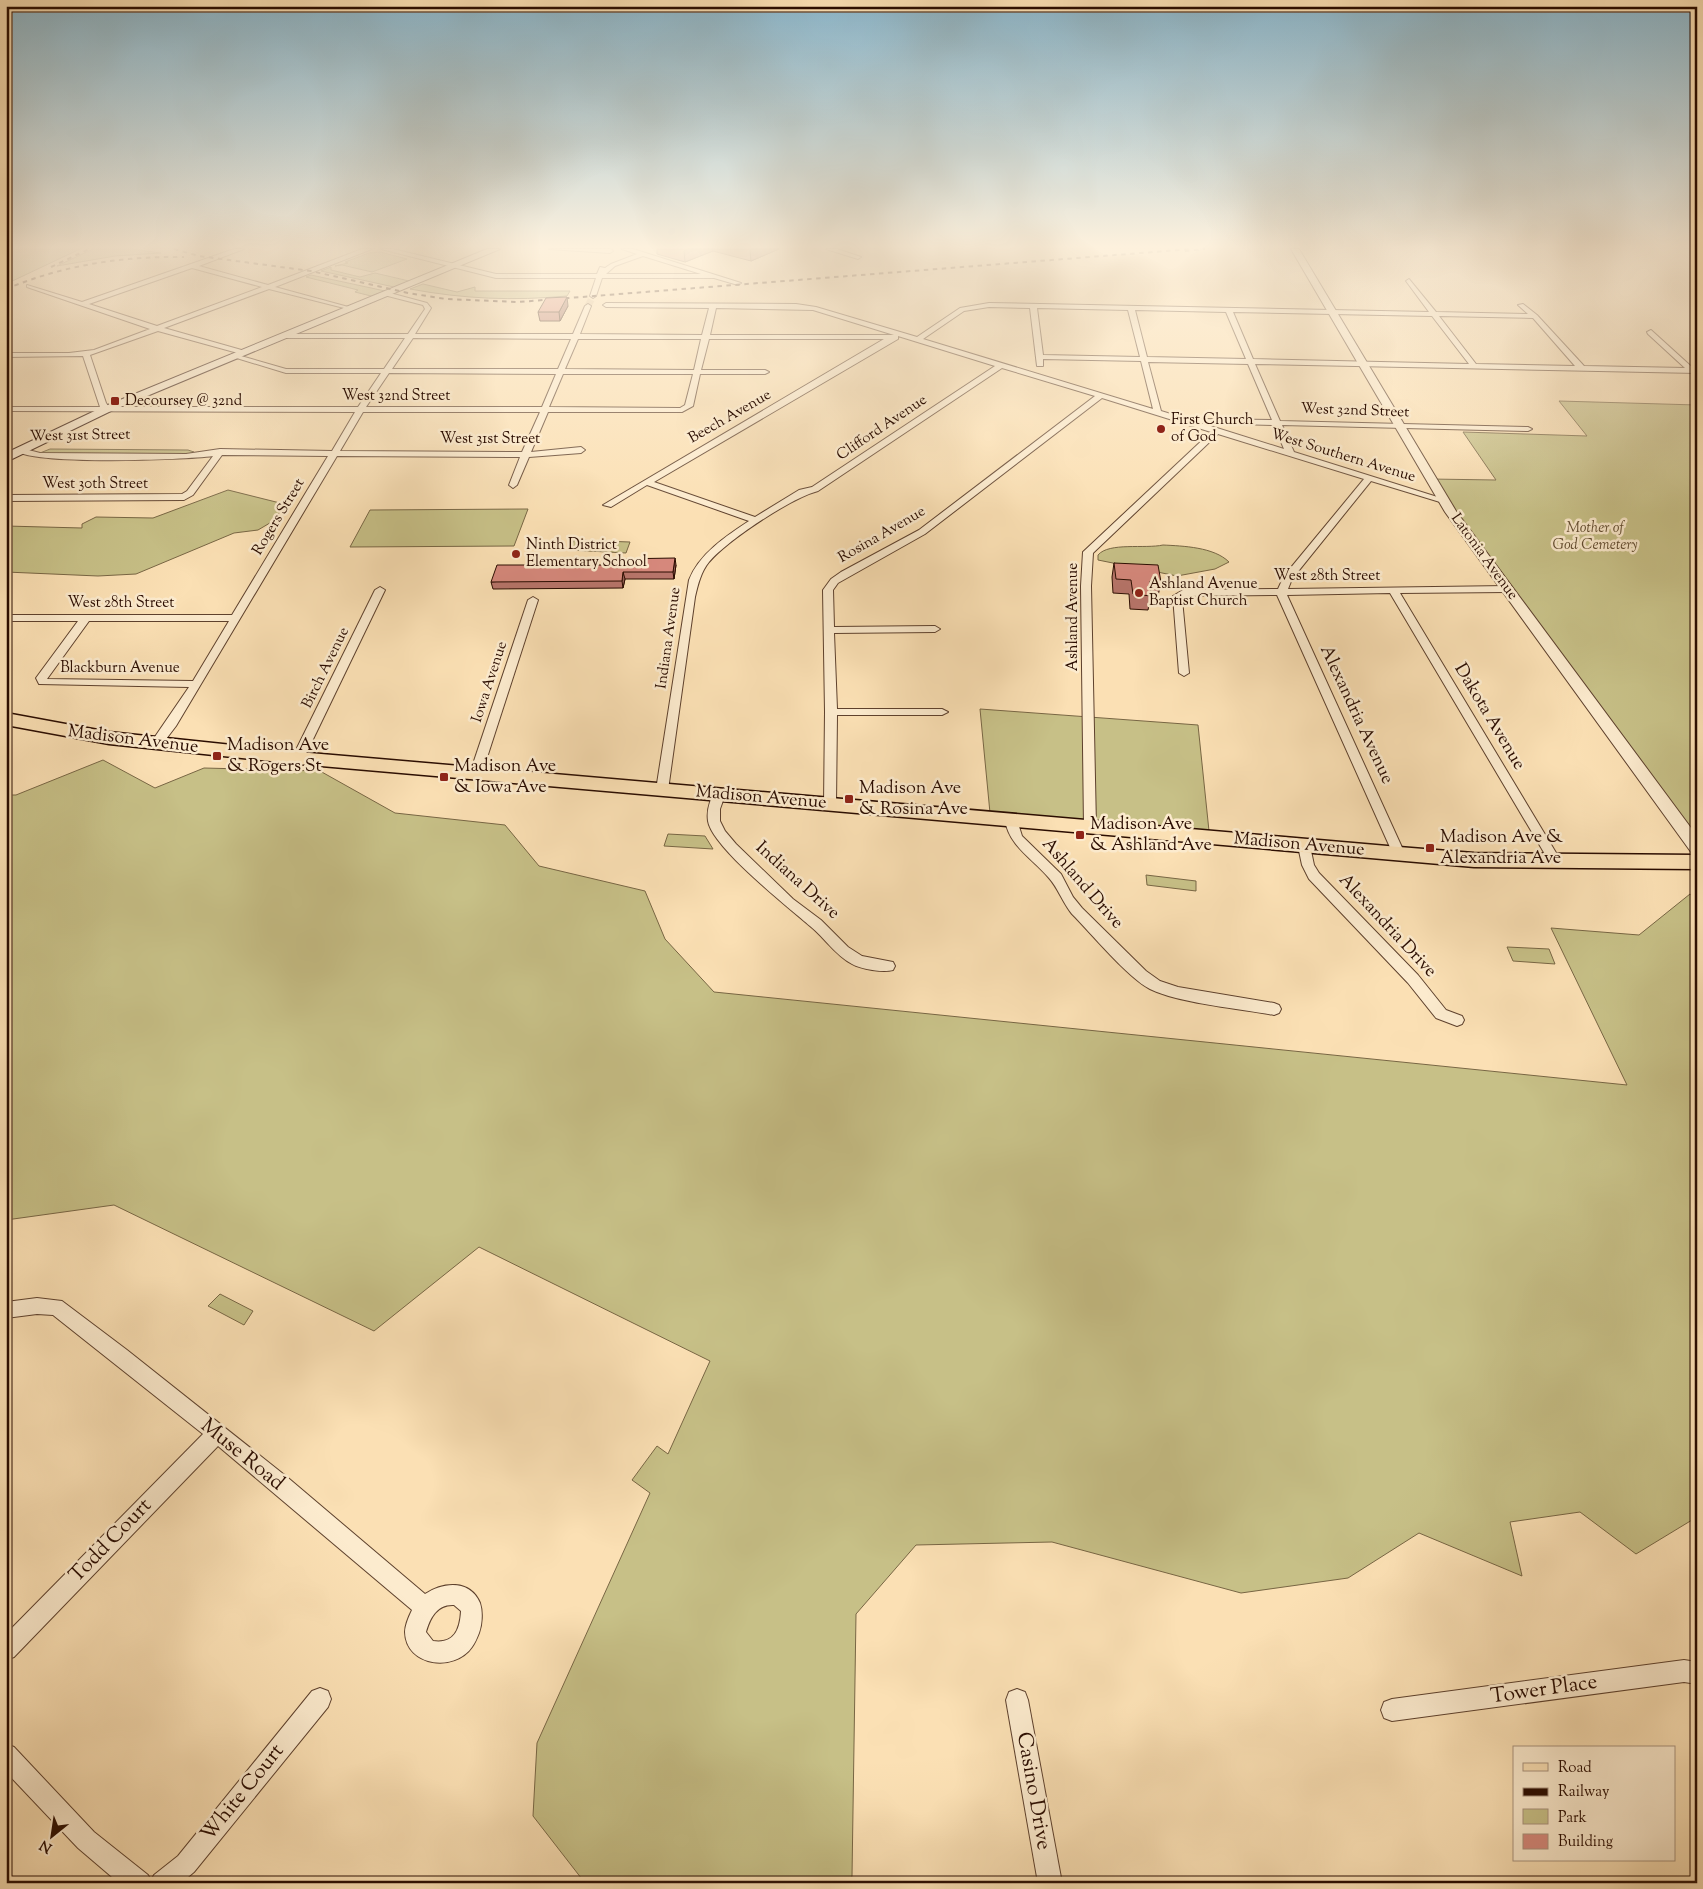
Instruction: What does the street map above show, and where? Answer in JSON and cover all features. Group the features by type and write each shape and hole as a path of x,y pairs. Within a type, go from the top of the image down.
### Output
{"main road":[{"path":"6,458 107,408 281,337"},
{"name":"Madison Avenue","path":"6,720 91,736 298,758 1399,854 1474,860 1697,862"}],"street":[{"path":"6,355 86,354 132,337"},
{"path":"184,337 278,370 766,372"},
{"name":"Rogers Street","path":"156,744 170,726 196,684 360,410 410,337"},
{"path":"513,485 575,337"},
{"path":"698,372 705,337"},
{"name":"Beech Avenue","path":"608,505 892,337"},
{"path":"894,337 914,339 917,337"},
{"name":"West Southern Avenue","path":"908,337 1368,479 1443,500"},
{"path":"1037,337 1041,378"},
{"path":"1139,337 1158,414"},
{"path":"1240,337 1291,455"},
{"name":"Latonia Avenue","path":"1346,337 1443,500 1697,848"},
{"path":"1452,337 1474,366"},
{"path":"1554,337 1582,369"},
{"path":"1657,337 1695,371"},
{"path":"86,354 102,404 107,408"},
{"path":"1039,357 1695,371"},
{"name":"Clifford Avenue","path":"802,492 805,486 992,362"},
{"name":"Clifford Avenue","path":"783,504 802,492 815,489 1001,365"},
{"name":"West 32nd Street","path":"6,409 685,409 689,406 698,372"},
{"name":"Rosina Avenue","path":"830,804 831,712 828,590 834,581 854,568 922,532 1100,396"},
{"name":"West 32nd Street","path":"1182,421 1528,428"},
{"name":"Ashland Avenue","path":"1090,827 1088,552 1215,432"},
{"name":"West 31st Street","path":"6,452 21,451 40,456 186,457 220,452 525,454 581,450"},
{"name":"West 30th Street","path":"6,498 184,497 190,493 220,452"},
{"path":"1282,591 1287,578 1306,553 1368,479"},
{"path":"646,482 757,521"},
{"name":"Indiana Avenue","path":"662,790 694,578 702,565 717,549 783,504"},
{"name":"West 28th Street","path":"1184,673 1177,598 1183,592 1507,589"},
{"name":"Birch Avenue","path":"298,758 380,590"},
{"name":"Dakota Avenue","path":"1394,590 1555,862"},
{"name":"Alexandria Avenue","path":"1282,591 1282,598 1399,854"},
{"name":"Iowa Avenue","path":"476,773 533,600"},
{"name":"West 28th Street","path":"6,618 236,618"},
{"path":"43,682 41,678 86,618"},
{"path":"829,630 935,629"},
{"name":"Blackburn Avenue","path":"43,682 196,684"},
{"path":"831,712 942,712"},
{"name":"Indiana Drive","path":"719,794 714,809 714,821 719,833 732,848 788,902 816,923 844,951 858,961 888,966"},
{"name":"Ashland Drive","path":"1011,820 1013,832 1018,839 1056,877 1068,900 1077,911 1148,980 1178,992 1274,1009"},
{"name":"Alexandria Drive","path":"1304,846 1308,865 1314,876 1413,979 1441,1014 1457,1020"},
{"name":"Muse Road","path":"6,1310 37,1306 56,1307 121,1356 280,1484 425,1608"},
{"name":"Todd Court","path":"6,1649 216,1434"},
{"name":"Tower Place","path":"1392,1710 1684,1671 1697,1673"},
{"name":"White Court","path":"162,1883 186,1864 320,1699"},
{"name":"Casino Drive","path":"1017,1700 1050,1883"},
{"path":"6,1755 78,1831 121,1871 140,1883"}],"green space":[{"name":"Mother of God Cemetery","path":"1559,401 1697,405 1697,848 1430,479 1496,480 1463,432 1587,436"},
{"path":"50,449 188,450 194,452 188,455 40,453"},
{"path":"228,490 280,503 282,508 275,520 258,530 234,533 136,574 98,576 6,572 6,526 82,528 82,524 96,517 153,518"},
{"path":"528,509 514,546 350,547 370,510"},
{"path":"574,540 630,542 626,553 570,550"},
{"path":"1163,545 1207,550 1223,557 1229,562 1215,569 1177,576 1098,560 1098,555 1110,549"},
{"path":"980,709 1198,725 1209,831 990,813"},
{"path":"103,760 155,788 204,768 320,771 395,813 505,825 539,866 645,891 665,939 714,992 1627,1085 1551,928 1639,935 1690,894 1697,900 1697,1517 1636,1554 1580,1512 1510,1522 1522,1576 1419,1533 1348,1578 1241,1593 1052,1542 916,1545 856,1614 852,1876 850,1883 585,1883 533,1816 537,1743 650,1493 632,1480 657,1446 668,1454 710,1361 479,1247 374,1331 114,1205 6,1220 6,795 16,795"},
{"path":"668,834 705,836 713,849 664,846"},
{"path":"1146,875 1196,881 1196,891 1147,885"},
{"path":"1507,947 1549,949 1555,964 1513,961"},
{"path":"220,1294 253,1311 244,1325 208,1306"}],"building":[{"path":"675,558 673,572 623,572 622,581 491,582 497,565 616,565 617,559"},
{"path":"1114,563 1158,565 1161,582 1150,581 1151,596 1133,594 1131,580 1116,579"}],"place":[{"name":"Decoursey @ 32nd","path":"115,401"},
{"name":"First Church of God","path":"1161,429"},
{"name":"Ninth District Elementary School","path":"516,554"},
{"name":"Ashland Avenue Baptist Church","path":"1139,593"},
{"name":"Madison Ave & Rogers St","path":"217,756"},
{"name":"Madison Ave & Iowa Ave","path":"444,777"},
{"name":"Madison Ave & Rosina Ave","path":"849,799"},
{"name":"Madison Ave & Ashland Ave","path":"1080,835"},
{"name":"Madison Ave & Alexandria Ave","path":"1430,848"}]}
